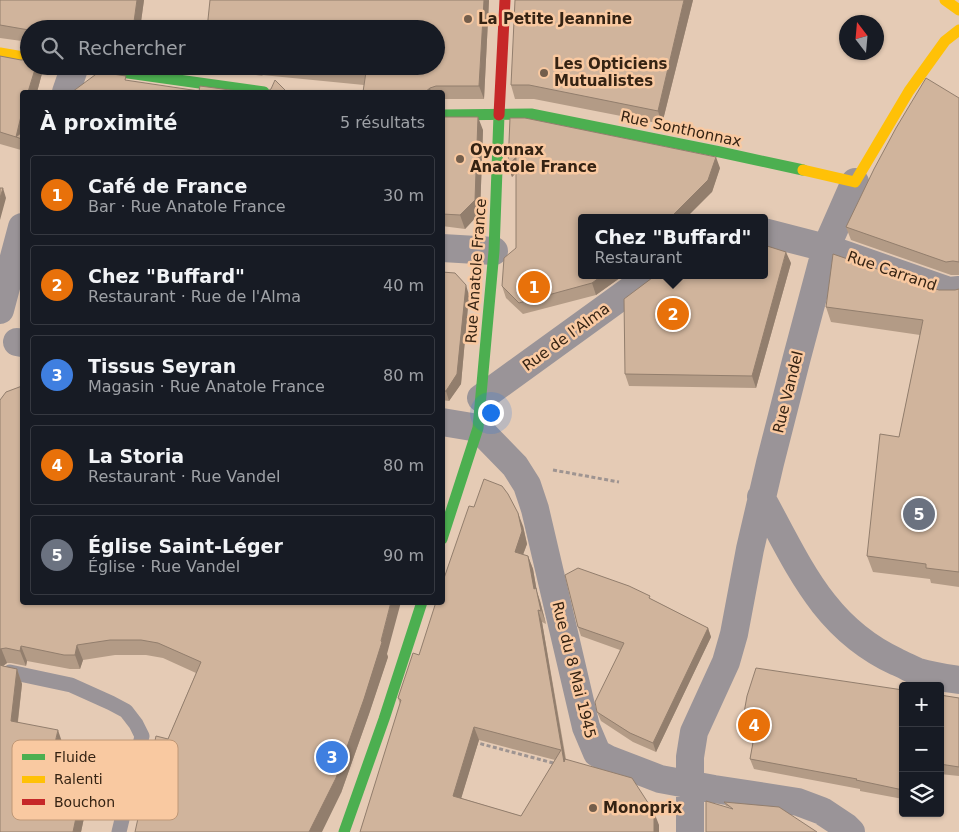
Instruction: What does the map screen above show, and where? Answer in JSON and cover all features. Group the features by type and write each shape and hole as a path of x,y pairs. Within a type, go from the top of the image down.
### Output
{"main road":[{"name":"Rue Anatole France","path":"445,530 478,428 494,251 499,114 506,0"},
{"path":"945,0 959,10"},
{"name":"Rue Vandel","path":"855,182 909,91 945,41 959,30"},
{"path":"0,54 20,57"},
{"path":"141,75 250,90"},
{"name":"Rue Sonthonnax","path":"445,115 531,114 720,152 855,182"},
{"path":"344,832 384,719 421,605"}],"street":[{"path":"67,90 73,75"},
{"name":"Rue Vandel","path":"690,832 690,757 694,732 726,662 734,634 761,497 794,367 826,248 855,182"},
{"name":"Rue Carrand","path":"768,233 826,248 949,291 959,290"},
{"path":"0,310 20,235"},
{"path":"445,248 494,251"},
{"name":"Rue de l'Alma","path":"481,398 645,279"},
{"path":"445,422 478,428"},
{"name":"Rue du 8 Mai 1945","path":"478,428 515,466 527,485 535,509 586,726 597,753 660,780 798,802 822,811 851,832"},
{"path":"761,497 808,584 820,601 840,623 860,641 884,657 917,672 959,680"}],"lane":[{"path":"10,672 71,685 110,702 126,711 136,724 142,736 141,740"}],"path":[{"path":"548,469 619,482"},
{"path":"470,741 566,766"}],"building":[{"path":"0,0 137,0 134,20 20,20 20,28 0,25"},
{"path":"210,0 484,0 479,86 436,86 428,90 363,90 366,75 445,75 445,20 208,20"},
{"path":"515,0 684,0 658,111 529,85 511,85"},
{"path":"0,56 20,60 20,75 33,75 29,90 20,90 20,120 16,137 0,132"},
{"path":"95,75 119,75 126,76 125,80 192,90 75,90"},
{"path":"926,78 959,98 959,262 946,262 846,227 896,128"},
{"path":"275,80 285,90 269,90"},
{"path":"200,86 230,90 199,90"},
{"name":"Oyonnax Anatole France","path":"445,117 478,117 475,200 460,215 445,214"},
{"path":"510,118 525,118 716,157 708,180 674,214 578,214 578,279 598,279 592,283 519,303 502,286 504,258 516,248 516,157 508,166"},
{"path":"768,246 786,252 752,376 625,374 624,299 651,279 768,279"},
{"path":"833,254 939,290 959,289 959,572 926,568 926,564 867,556 880,434 899,437 923,320 826,307"},
{"path":"445,272 455,273 466,285 457,374 446,391"},
{"path":"20,387 20,605 390,605 382,642 336,778 309,832 135,832 138,820 178,820 178,740 155,740 156,736 168,739 201,662 158,643 141,640 110,640 77,645 75,655 64,655 21,646 20,651 6,648 0,649 0,400 6,392"},
{"path":"484,479 502,486 518,513 522,531 515,552 528,556 534,589 536,588 541,611 538,610 564,762 565,759 632,778 654,812 654,832 360,832 401,700 398,698 413,653 419,655 435,605 445,605 445,575 469,506 474,507","holes":["474,727 561,750 521,816 453,796"]},
{"path":"578,568 629,586 708,628 653,743 630,733 597,712 595,702 624,643 578,627 565,575"},
{"path":"0,665 17,669 11,721 58,730 56,740 12,740 12,820 76,820 73,832 0,832"},
{"path":"756,668 899,689 899,789 857,779 750,759 754,737 742,724 747,696"},
{"path":"944,696 959,698 959,767 944,765"},
{"path":"706,801 733,809 724,802 779,807 817,832 706,832"}],"traffic: fast":[{"path":"142,75 250,90"},
{"path":"445,115 531,114 803,170"},
{"path":"445,530 478,428 494,251 499,115"},
{"path":"344,832 384,719 421,605"}],"traffic: slow":[{"path":"945,0 959,10"},
{"path":"803,170 855,182 909,91 945,41 959,30"},
{"path":"0,53 20,56"}],"traffic: jam":[{"path":"499,115 505,0"}],"place":[{"name":"La Petite Jeannine","path":"468,19"},
{"name":"Les Opticiens Mutualistes","path":"544,73"},
{"name":"Oyonnax Anatole France","path":"460,159"},
{"name":"Café de France","path":"534,287"},
{"name":"Chez \"Buffard\"","path":"673,314"},
{"name":"Église Saint-Léger","path":"919,514"},
{"name":"La Storia","path":"754,725"},
{"name":"Tissus Seyran","path":"332,757"},
{"name":"Monoprix","path":"593,808"}]}
